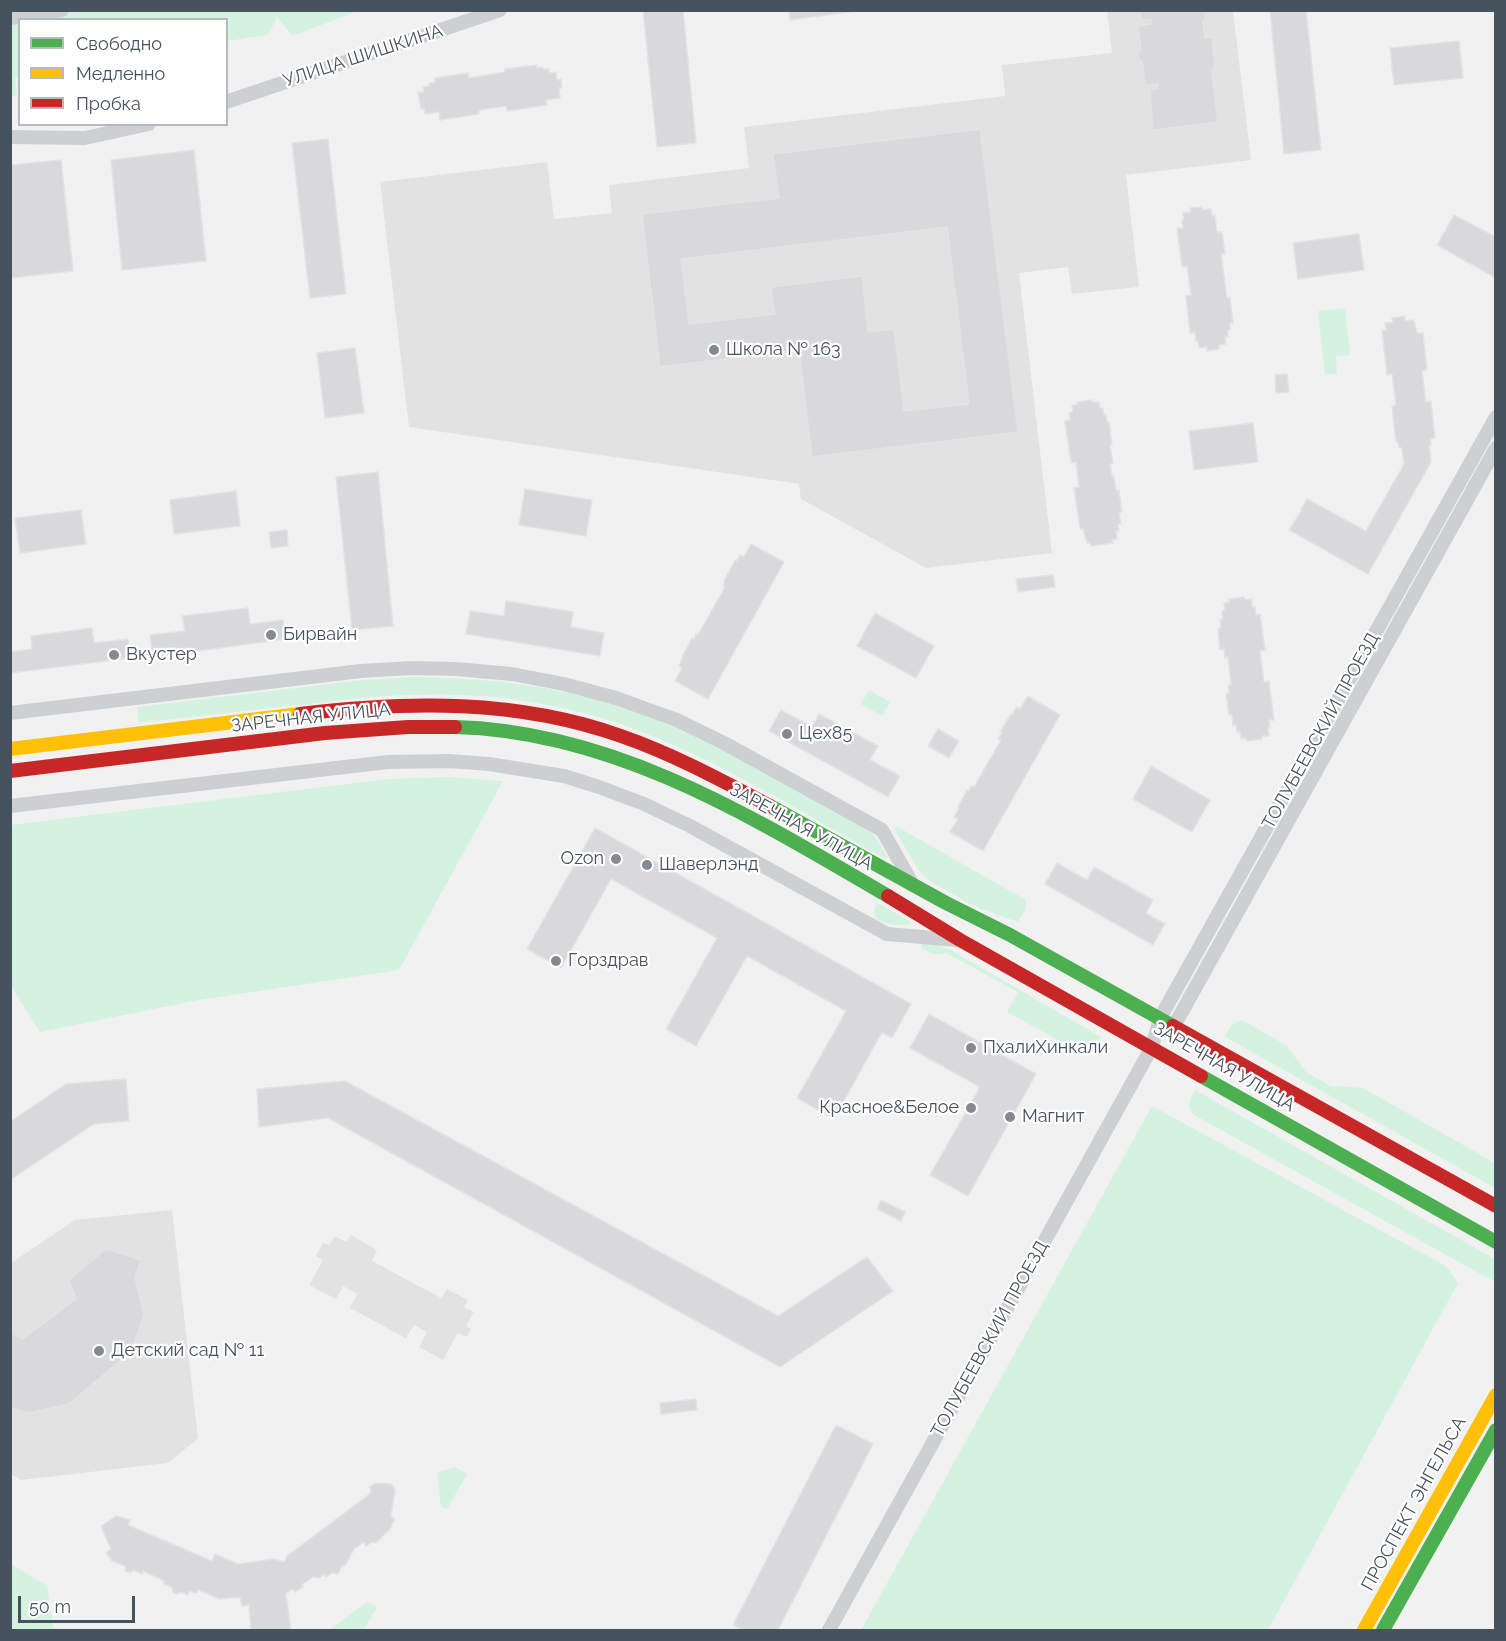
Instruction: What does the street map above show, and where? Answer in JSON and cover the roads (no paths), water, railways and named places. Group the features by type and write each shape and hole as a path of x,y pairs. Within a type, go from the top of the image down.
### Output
{"street":[{"path":"10,18 62,10"},
{"name":"УЛИЦА ШИШКИНА","path":"228,101 500,10"},
{"path":"10,137 85,138 140,126"},
{"name":"ТОЛУБЕЕВСКИЙ ПРОЕЗД","path":"829,1630 1152,1047 1160,1018 1496,417"},
{"name":"ТОЛУБЕЕВСКИЙ ПРОЕЗД","path":"1152,1047 1174,1026 1496,448"},
{"path":"10,713 361,671 411,668 512,674 564,684 616,698 677,720 724,743 882,830 913,885"},
{"name":"ЗАРЕЧНАЯ УЛИЦА","path":"10,749 271,718 388,707 453,705 530,713 618,735 661,751 712,775 967,915 1010,935 1496,1206"},
{"name":"ЗАРЕЧНАЯ УЛИЦА","path":"10,771 366,729 412,726 489,729 528,734 612,756 653,771 703,794 920,914 960,940 1496,1242"},
{"path":"10,806 388,762 449,761 489,764 564,776 644,804 690,826 887,934 960,940"},
{"name":"ПРОСПЕКТ ЭНГЕЛЬСА","path":"1364,1630 1496,1395"},
{"name":"ПРОСПЕКТ ЭНГЕЛЬСА","path":"1383,1630 1496,1430"}],"place":[{"name":"Школа № 163","path":"714,350"},
{"name":"Бирвайн","path":"271,635"},
{"name":"Вкустер","path":"114,655"},
{"name":"Цех85","path":"787,734"},
{"name":"Ozon","path":"616,859"},
{"name":"Шаверлэнд","path":"647,865"},
{"name":"Горздрав","path":"556,961"},
{"name":"ПхалиХинкали","path":"971,1048"},
{"name":"Красное&Белое","path":"971,1108"},
{"name":"Магнит","path":"1010,1117"},
{"name":"Детский сад № 11","path":"99,1351"}]}
